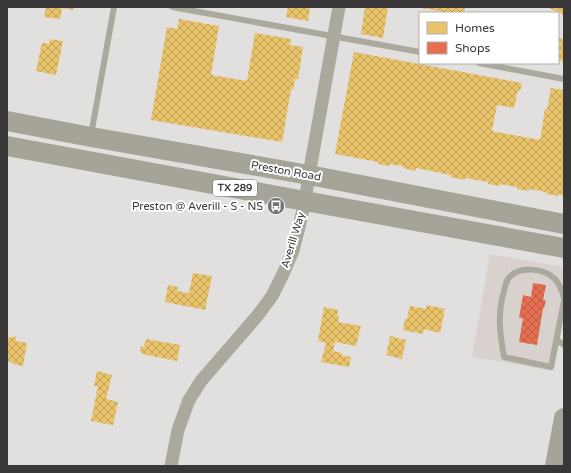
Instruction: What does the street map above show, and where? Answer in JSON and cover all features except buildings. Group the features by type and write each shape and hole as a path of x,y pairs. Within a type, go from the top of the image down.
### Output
{"main road":[{"name":"Preston Road","path":"7,121 309,175 564,224"},
{"name":"TX 289","path":"7,146 564,248"},
{"path":"555,466 564,418"}],"street":[{"name":"Averill Way","path":"171,466 178,430 189,400 201,381 258,315 272,296 292,251 305,201 339,7"}],"lane":[{"path":"91,137 114,7"},
{"path":"172,7 419,52"},
{"path":"484,64 564,79"},
{"path":"528,269 542,272 554,278 562,288 564,299 551,367 504,357 499,316 508,279 516,272 528,269"},
{"path":"557,340 564,345"}],"shaded area":[{"path":"490,254 564,267 564,312 554,371 472,357"}],"place":[{"name":"Preston @ Averill - S - NS","path":"276,206"}]}
